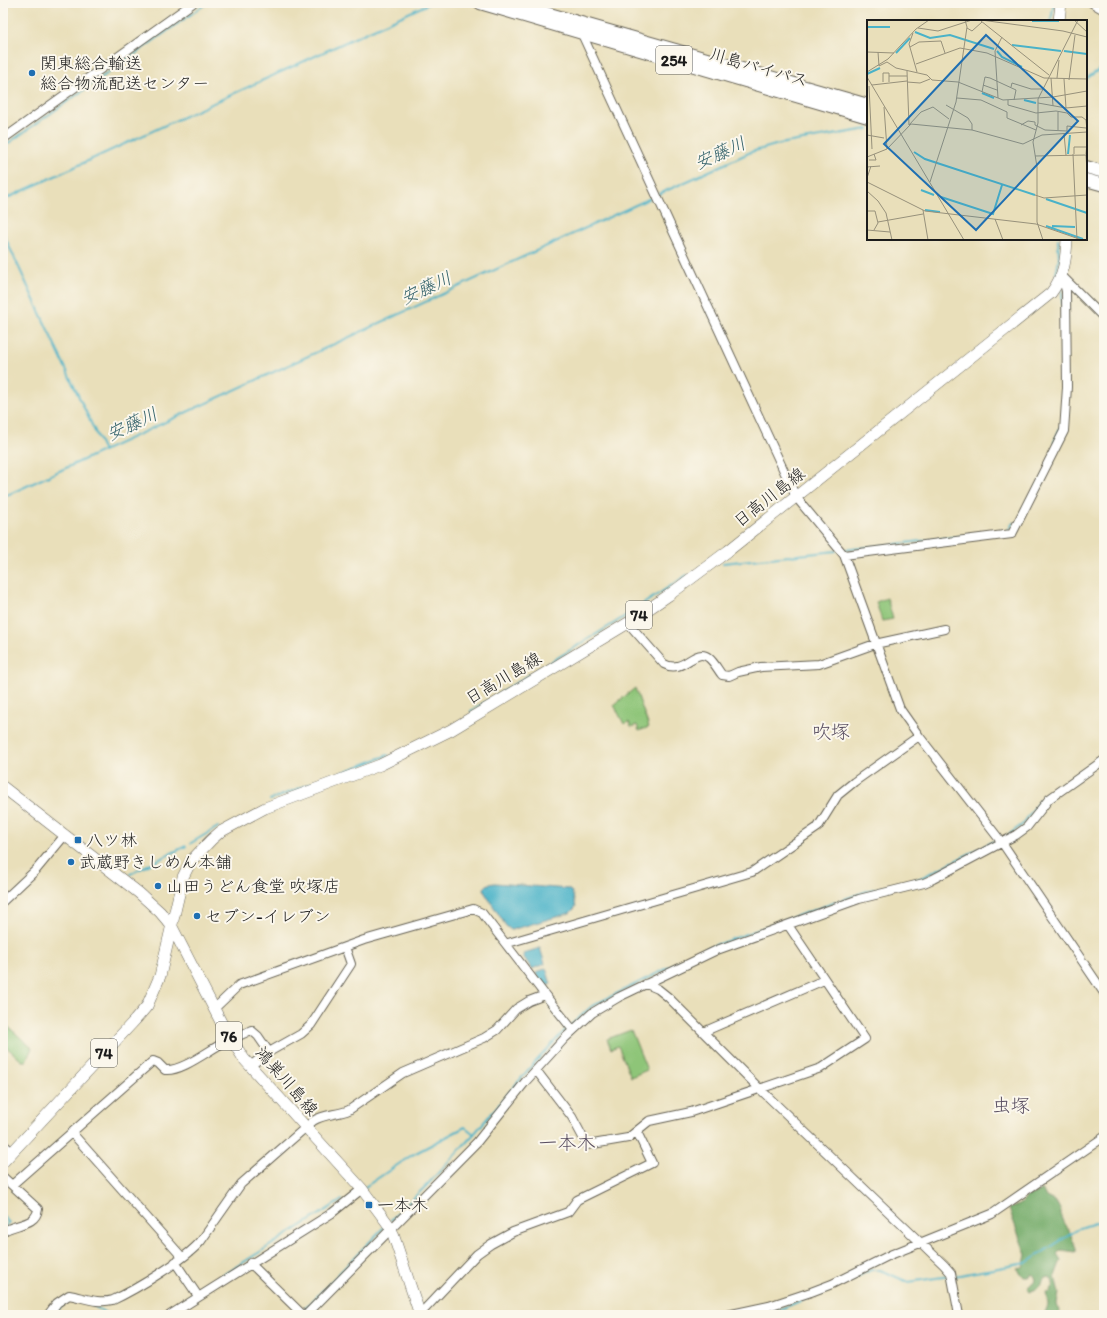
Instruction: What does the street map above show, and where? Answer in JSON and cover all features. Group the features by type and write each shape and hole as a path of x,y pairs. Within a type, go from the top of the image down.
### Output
{"highway":[{"name":"川島バイパス","path":"480,3 867,116"},
{"name":"川島バイパス","path":"511,3 867,105"},
{"path":"1087,167 1104,172"},
{"path":"1087,180 1104,185"}],"main road":[{"path":"1059,20 1061,3"},
{"name":"日高川島線","path":"3,1162 147,1006 160,976 183,877 191,861 199,851 220,832 265,808 380,764 430,741 451,730 628,623 668,595 796,497 1052,293 1062,276 1065,263 1067,240"},
{"name":"鴻巣川島線","path":"3,787 139,892 171,925 231,1040 250,1066 362,1189 391,1228 420,1314"}],"street":[{"path":"3,139 193,3"},
{"path":"1092,3 1104,10"},
{"path":"582,32 796,497 844,555 875,644 900,709 919,736 1003,844 1104,994"},
{"path":"844,555 1012,534 1064,431 1067,387 1066,291 1062,276"},
{"path":"1062,276 1104,318"},
{"path":"628,623 664,664 671,668 679,666 699,655 705,655 710,658 722,675 729,676 738,672 760,667 818,664 875,644 944,629"},
{"path":"505,943 752,872 818,827 838,795 919,736"},
{"path":"306,1315 477,1142 536,1070 573,1030 592,1013 609,1002 717,950 860,899 924,883 1003,844 1026,827 1049,799 1104,760"},
{"path":"3,901 36,870 65,835"},
{"path":"214,1009 239,985 364,940 473,909 482,913 573,1030"},
{"path":"536,1070 572,1117 587,1145 628,1138 649,1121 691,1112 761,1090 821,1068 865,1039 788,925"},
{"path":"250,1066 269,1052 301,1034 318,1016 351,964 344,947"},
{"path":"703,1032 824,980"},
{"path":"646,984 658,989 761,1090 921,1242 951,1273 959,1315"},
{"path":"48,1315 57,1303 69,1295 95,1302 105,1303 114,1300 175,1262 195,1248 211,1229 242,1184 321,1115 340,1113 349,1110 388,1081 416,1066 437,1060 484,1038 497,1030 516,1009 529,1001 545,995"},
{"path":"12,1185 150,1063 156,1061 168,1070 194,1061 251,1030 258,1036 269,1052"},
{"path":"420,1314 477,1254 491,1244 513,1232 568,1212 577,1200 652,1163 637,1132"},
{"path":"72,1133 182,1257"},
{"path":"727,1315 769,1306 811,1292 921,1242 992,1214 1104,1137"},
{"path":"3,1144 12,1152"},
{"path":"3,1177 38,1209 38,1212 29,1221 20,1226 7,1228 3,1232"},
{"path":"170,1315 250,1263 332,1213 362,1189"},
{"path":"175,1262 198,1296"},
{"path":"250,1263 303,1315"}],"green space":[{"path":"887,598 893,619 882,621 876,602"},
{"path":"635,688 649,727 639,731 637,725 631,727 629,722 624,724 614,705"},
{"path":"3,1022 32,1048 26,1061 22,1061 3,1044"},
{"path":"631,1030 647,1070 631,1077 618,1046 611,1049 607,1039"},
{"path":"1042,1189 1046,1197 1056,1202 1061,1211 1061,1217 1064,1224 1068,1228 1076,1248 1076,1252 1061,1250 1057,1254 1061,1260 1055,1276 1059,1293 1057,1304 1060,1315 1044,1315 1048,1305 1046,1293 1050,1292 1053,1284 1050,1277 1045,1278 1038,1288 1030,1291 1027,1288 1036,1279 1033,1274 1029,1277 1024,1277 1017,1268 1023,1267 1026,1255 1009,1209 1021,1203 1027,1196 1039,1192"}],"water":[{"path":"495,883 568,889 572,892 576,907 570,913 511,930 506,926 485,893 484,888 488,884"},
{"path":"540,948 545,964 532,969 523,956 524,953"},
{"path":"546,968 551,984 545,987 536,973"}],"waterway":[{"path":"3,147 207,3"},
{"path":"1051,20 1054,3"},
{"path":"3,200 428,4"},
{"name":"安藤川","path":"1087,78 1104,66"},
{"name":"安藤川","path":"659,194 751,152 779,144 867,129"},
{"name":"安藤川","path":"3,497 655,196"},
{"path":"3,233 104,451"},
{"path":"1056,275 1059,258 1058,240"},
{"path":"1060,287 1062,293 1063,364"},
{"path":"1054,443 1061,426"},
{"path":"1008,531 1013,523"},
{"path":"843,550 974,535"},
{"path":"723,563 836,551"},
{"path":"471,711 616,622 687,575"},
{"path":"321,781 388,755"},
{"path":"1094,762 1104,755"},
{"path":"1007,836 1023,824 1039,801 1091,764"},
{"path":"270,800 313,783"},
{"path":"191,843 218,827"},
{"path":"571,1025 592,1006 710,947 870,890 899,885 921,878 997,840"},
{"path":"130,874 186,846"},
{"path":"391,1220 427,1185 474,1134 529,1069 568,1027"},
{"path":"365,1187 412,1155 465,1127 474,1134"},
{"path":"198,1291 342,1200"},
{"path":"3,1216 9,1223 4,1227"},
{"path":"954,1276 1026,1263 1080,1228 1104,1220"},
{"path":"302,1312 385,1226"},
{"path":"843,1283 871,1270 880,1270 908,1282 950,1276"},
{"path":"747,1315 783,1308 827,1290"},
{"path":"162,1315 195,1293"},
{"path":"53,1315 65,1302"},
{"path":"89,1303 109,1315"}],"place":[{"name":"関東総合輸送 総合物流配送センター","path":"32,73"},
{"name":"八ツ林","path":"78,840"},
{"name":"武蔵野きしめん本舗","path":"71,862"},
{"name":"山田うどん食堂 吹塚店","path":"158,886"},
{"name":"セブン-イレブン","path":"197,916"},
{"name":"一本木","path":"369,1205"}],"district":[{"name":"吹塚","path":"831,731"},
{"name":"虫塚","path":"1011,1105"},
{"name":"一本木","path":"567,1142"}]}
